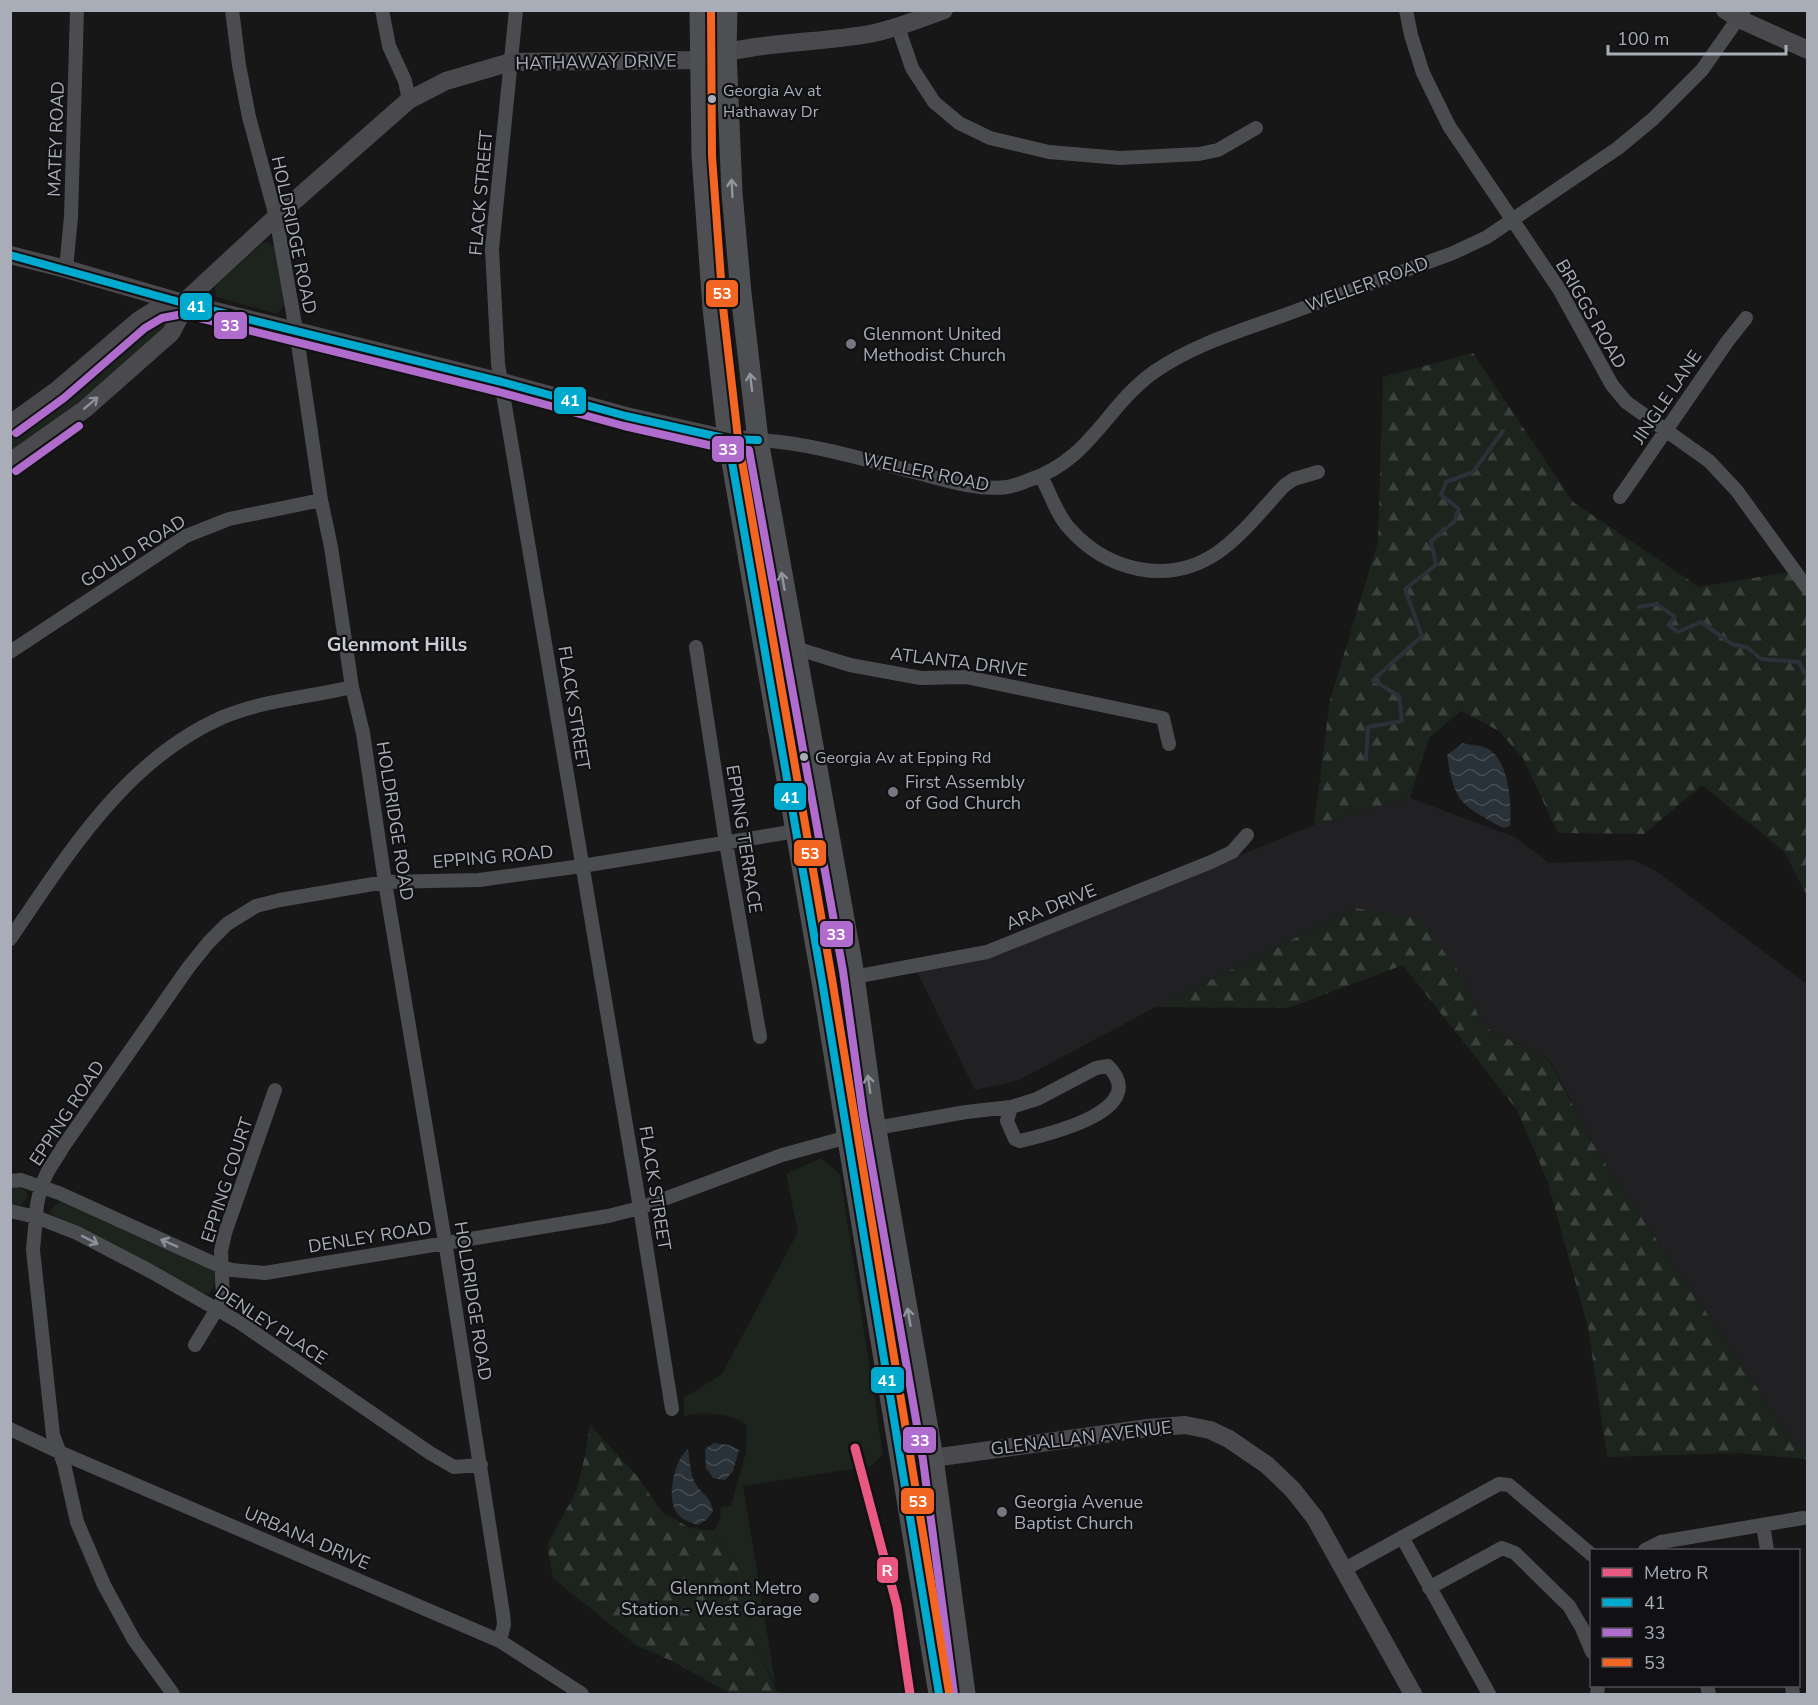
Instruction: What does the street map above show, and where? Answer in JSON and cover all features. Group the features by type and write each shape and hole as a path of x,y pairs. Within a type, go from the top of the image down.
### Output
{"main road":[{"path":"700,10 702,156 710,273 728,439 848,1137 939,1695"},
{"path":"727,10 726,51 734,211 758,440 854,977 876,1128 933,1458 965,1695"}],"street":[{"name":"MATEY ROAD","path":"66,269 71,217 77,10"},
{"name":"HOLDRIDGE ROAD","path":"232,10 249,117 276,217 352,687 363,733 385,882 481,1465 503,1614 504,1624 500,1641"},
{"path":"382,10 389,46 405,81 409,100"},
{"name":"FLACK STREET","path":"516,10 492,249 498,364 672,1409"},
{"name":"HATHAWAY DRIVE","path":"10,424 57,390 139,320 158,308 183,303 276,217 409,100 446,81 511,62 700,60 726,51 868,34 898,27 944,10"},
{"name":"BRIGGS ROAD","path":"1406,10 1423,73 1449,126 1559,289 1612,386 1626,402 1708,461 1737,491 1808,589"},
{"name":"WELLER ROAD","path":"10,255 183,303 502,382 626,416 728,439 789,441 944,480 986,487 1008,487 1041,476 1063,464 1084,447 1129,395 1153,373 1182,355 1230,335 1454,253 1487,237 1618,148 1653,119 1702,70 1736,13"},
{"path":"1736,13 1808,50"},
{"path":"898,27 912,68 934,102 959,123 990,138 1048,152 1120,158 1199,154 1218,150 1256,128"},
{"name":"HATHAWAY DRIVE","path":"10,462 85,409 171,333 180,316 183,303"},
{"name":"JINGLE LANE","path":"1620,496 1746,318"},
{"path":"1041,476 1067,527 1090,548 1126,567 1155,571 1178,570 1197,564 1216,553 1233,540 1285,485 1294,479 1318,472"},
{"name":"GOULD ROAD","path":"10,652 186,536 229,519 321,500"},
{"name":"EPPING TERRACE","path":"696,647 726,843 760,1037"},
{"name":"ATLANTA DRIVE","path":"795,648 850,665 921,678 966,677 1163,718 1169,744"},
{"path":"10,939 103,810 153,760 194,733 224,717 264,705 352,687"},
{"name":"EPPING ROAD","path":"173,1695 134,1640 104,1585 77,1522 64,1464 51,1423 33,1250 41,1186 48,1171 64,1144 188,968 227,924 256,906 272,902 385,882 478,880 582,866 827,826"},
{"name":"ARA DRIVE","path":"854,977 987,952 1211,862 1232,852 1247,835"},
{"path":"876,1128 966,1112 1011,1107 1037,1100 1096,1068 1108,1066 1120,1083 1119,1093 1112,1104 1087,1119 1065,1130 1020,1141 1015,1139 1007,1121 1011,1107"},
{"name":"EPPING COURT","path":"195,1346 223,1299 221,1251 225,1233 275,1090"},
{"name":"DENLEY ROAD","path":"10,1180 21,1180 41,1186 222,1267 265,1273 608,1216 640,1208 782,1155 848,1137"},
{"path":"10,1211 36,1217"},
{"name":"DENLEY PLACE","path":"36,1217 77,1233 150,1270 239,1322 430,1453 454,1467 481,1465"},
{"name":"GLENALLAN AVENUE","path":"901,1465 933,1458 1148,1428 1185,1425 1210,1430 1245,1449 1267,1465 1293,1490 1315,1518 1413,1695"},
{"name":"URBANA DRIVE","path":"10,1429 500,1641 582,1695"},
{"path":"1343,1569 1499,1484 1509,1485 1590,1553"},
{"path":"1648,1549 1660,1542 1674,1545 1803,1518"},
{"path":"1762,1525 1767,1549"},
{"path":"1402,1537 1489,1695"},
{"path":"1430,1588 1502,1548 1515,1553 1575,1614 1590,1648"}],"shaded area":[{"path":"1410,798 1515,837 1549,863 1634,860 1658,872 1807,984 1807,1449 1798,1448 1602,1159 1549,1059 1482,1026 1464,979 1354,908 1156,1007 1017,1081 975,1090 917,972 1002,952 1314,825"}],"green space":[{"path":"267,242 275,247 284,305 277,314 216,297 215,286 263,243"},
{"path":"159,314 170,317 172,321 110,379 11,454 11,430"},
{"path":"1473,353 1573,502 1699,587 1789,572 1807,595 1807,896 1784,851 1702,785 1644,834 1558,833 1523,758 1499,731 1461,711 1429,738 1410,798 1314,825 1330,700 1378,542 1383,377"},
{"path":"1355,908 1419,918 1464,979 1482,1026 1548,1059 1602,1159 1798,1448 1807,1449 1807,1459 1738,1453 1607,1457 1588,1327 1547,1180 1517,1110 1403,965 1288,1008 1156,1007"},
{"path":"821,1158 840,1174 883,1454 872,1466 743,1486 776,1687 756,1646 741,1604 746,1578 714,1531 720,1519 721,1507 731,1506 746,1452 747,1426 735,1418 717,1414 684,1416 684,1398 722,1374 798,1232 786,1174"},
{"path":"10,1187 19,1187 27,1192 27,1198 21,1205 11,1206"},
{"path":"60,1201 214,1270 219,1275 210,1293 201,1293 146,1262 55,1217 50,1211"},
{"path":"590,1425 637,1476 662,1512 690,1528 714,1531 746,1578 741,1604 756,1646 777,1692 785,1694 731,1694 672,1661 637,1646 553,1578 547,1545 576,1492"}],"water":[{"path":"1463,743 1486,748 1500,761 1509,794 1510,826 1503,828 1478,814 1469,808 1457,794 1447,755"},
{"path":"714,1443 729,1445 739,1450 733,1471 725,1480 713,1478 706,1468 705,1449"},
{"path":"688,1449 693,1479 708,1498 713,1511 706,1520 698,1525 679,1516 672,1496 676,1469"}],"waterway":[{"path":"1366,760 1368,727 1402,721 1399,696 1373,680 1422,636 1405,589 1436,565 1431,541 1454,522 1459,509 1441,495 1446,482 1473,472 1503,431"},
{"path":"1639,607 1657,604 1675,617 1668,625 1678,632 1701,622 1732,644 1748,648 1761,659 1799,662 1808,679"}],"metro line":[{"name":"R","path":"855,1448 897,1606 910,1694"}],"transit line":[{"name":"53","path":"711,10 712,156 723,307 738,438 832,979 949,1692"},
{"name":"41","path":"10,255 183,303 502,382 626,416 728,439 758,440"},
{"name":"33","path":"16,433 64,398 145,328 162,318 183,314 499,392 624,426 726,449 749,450 843,971 863,1115 923,1460 954,1694"},
{"name":"33","path":"16,471 79,426"},
{"name":"41","path":"728,439 822,981 939,1694"}],"place":[{"name":"Georgia Av at Hathaway Dr","path":"712,99"},
{"name":"Glenmont United Methodist Church","path":"851,344"},
{"name":"Georgia Av at Epping Rd","path":"804,757"},
{"name":"First Assembly of God Church","path":"893,792"},
{"name":"Georgia Avenue Baptist Church","path":"1002,1512"},
{"name":"Glenmont Metro Station - West Garage","path":"814,1598"}],"district":[{"name":"Glenmont Hills","path":"397,644"}]}
